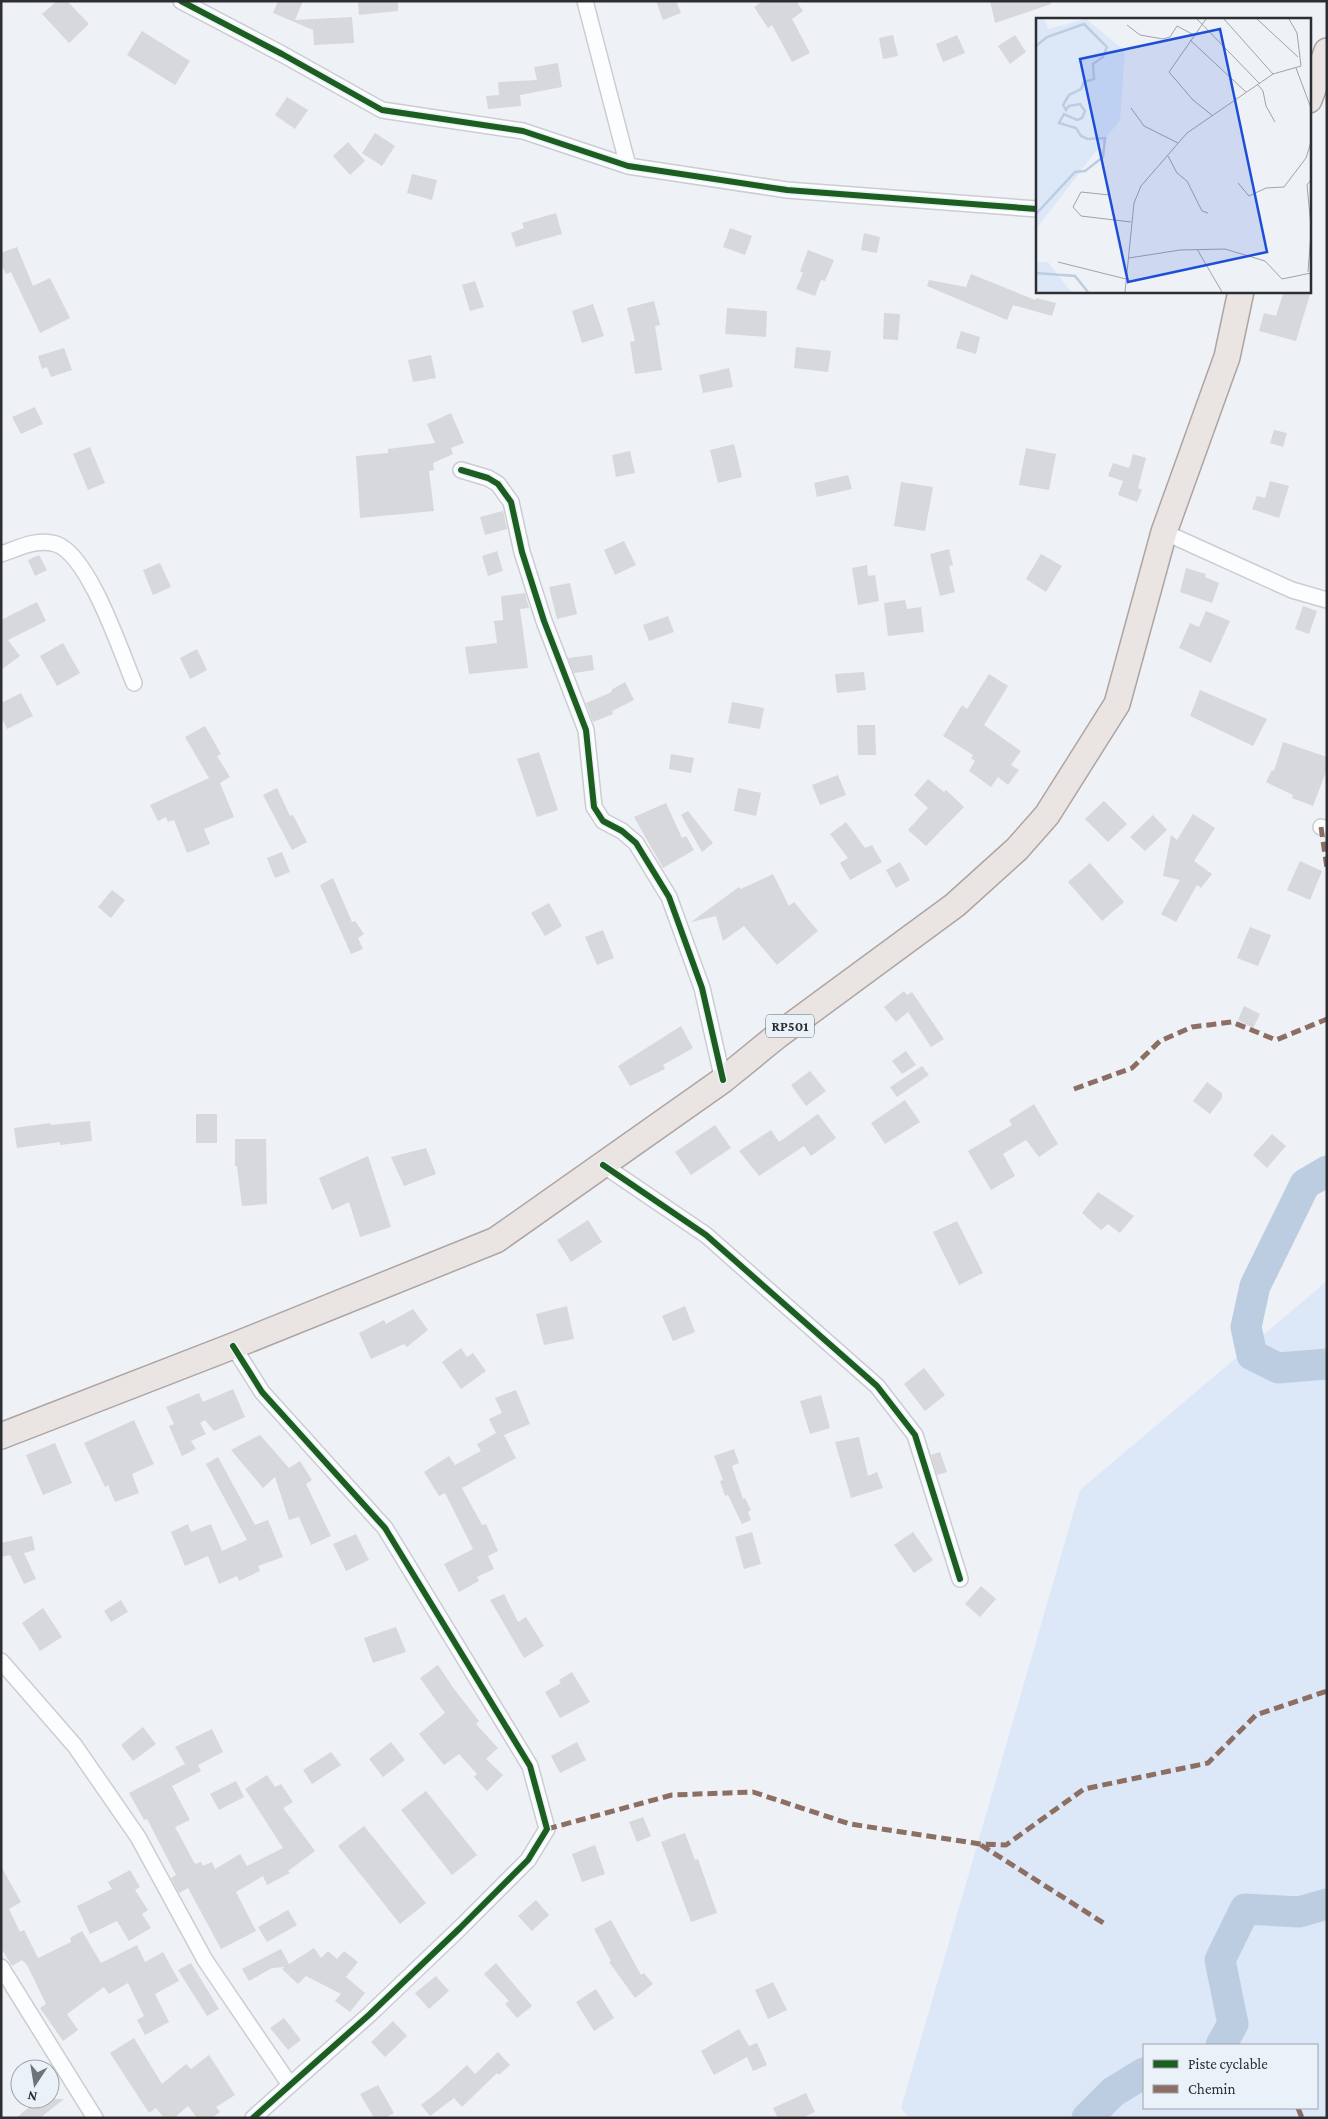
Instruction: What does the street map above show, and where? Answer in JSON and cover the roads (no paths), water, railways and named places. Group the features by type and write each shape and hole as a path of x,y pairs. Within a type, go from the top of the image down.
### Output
{"main road":[{"path":"1310,97 1327,51"},
{"name":"RP501","path":"1,1436 233,1346 496,1240 723,1080 777,1036 955,904 1017,850 1047,815 1117,704 1164,532 1227,357 1241,292"}],"street":[{"path":"181,1 282,54 382,110 523,131 628,166 788,190 1036,209"},
{"path":"584,1 596,36 628,166"},
{"path":"461,470 488,478 498,484 511,502 522,552 544,621 586,730 594,807 603,820 622,830 636,843 668,897 702,988 723,1080"},
{"path":"1164,532 1292,590 1327,600"},
{"path":"1,554 38,542 58,545 72,555 101,601 134,683"},
{"path":"603,1165 706,1235 877,1386 915,1435 960,1579"},
{"path":"233,1346 262,1392 385,1528 530,1766 547,1829 528,1860 460,1928 370,2014 253,2118"},
{"path":"1,1661 75,1746 138,1837 205,1960 290,2085"},
{"path":"1,1967 95,2118"}],"waterway":[{"path":"1327,1171 1305,1184 1255,1286 1246,1327 1252,1355 1278,1368 1327,1364"},
{"path":"1222,2044 1233,2024 1220,1960 1245,1909 1299,1912 1327,1904"},
{"path":"1087,2118 1113,2092 1143,2074"}]}
